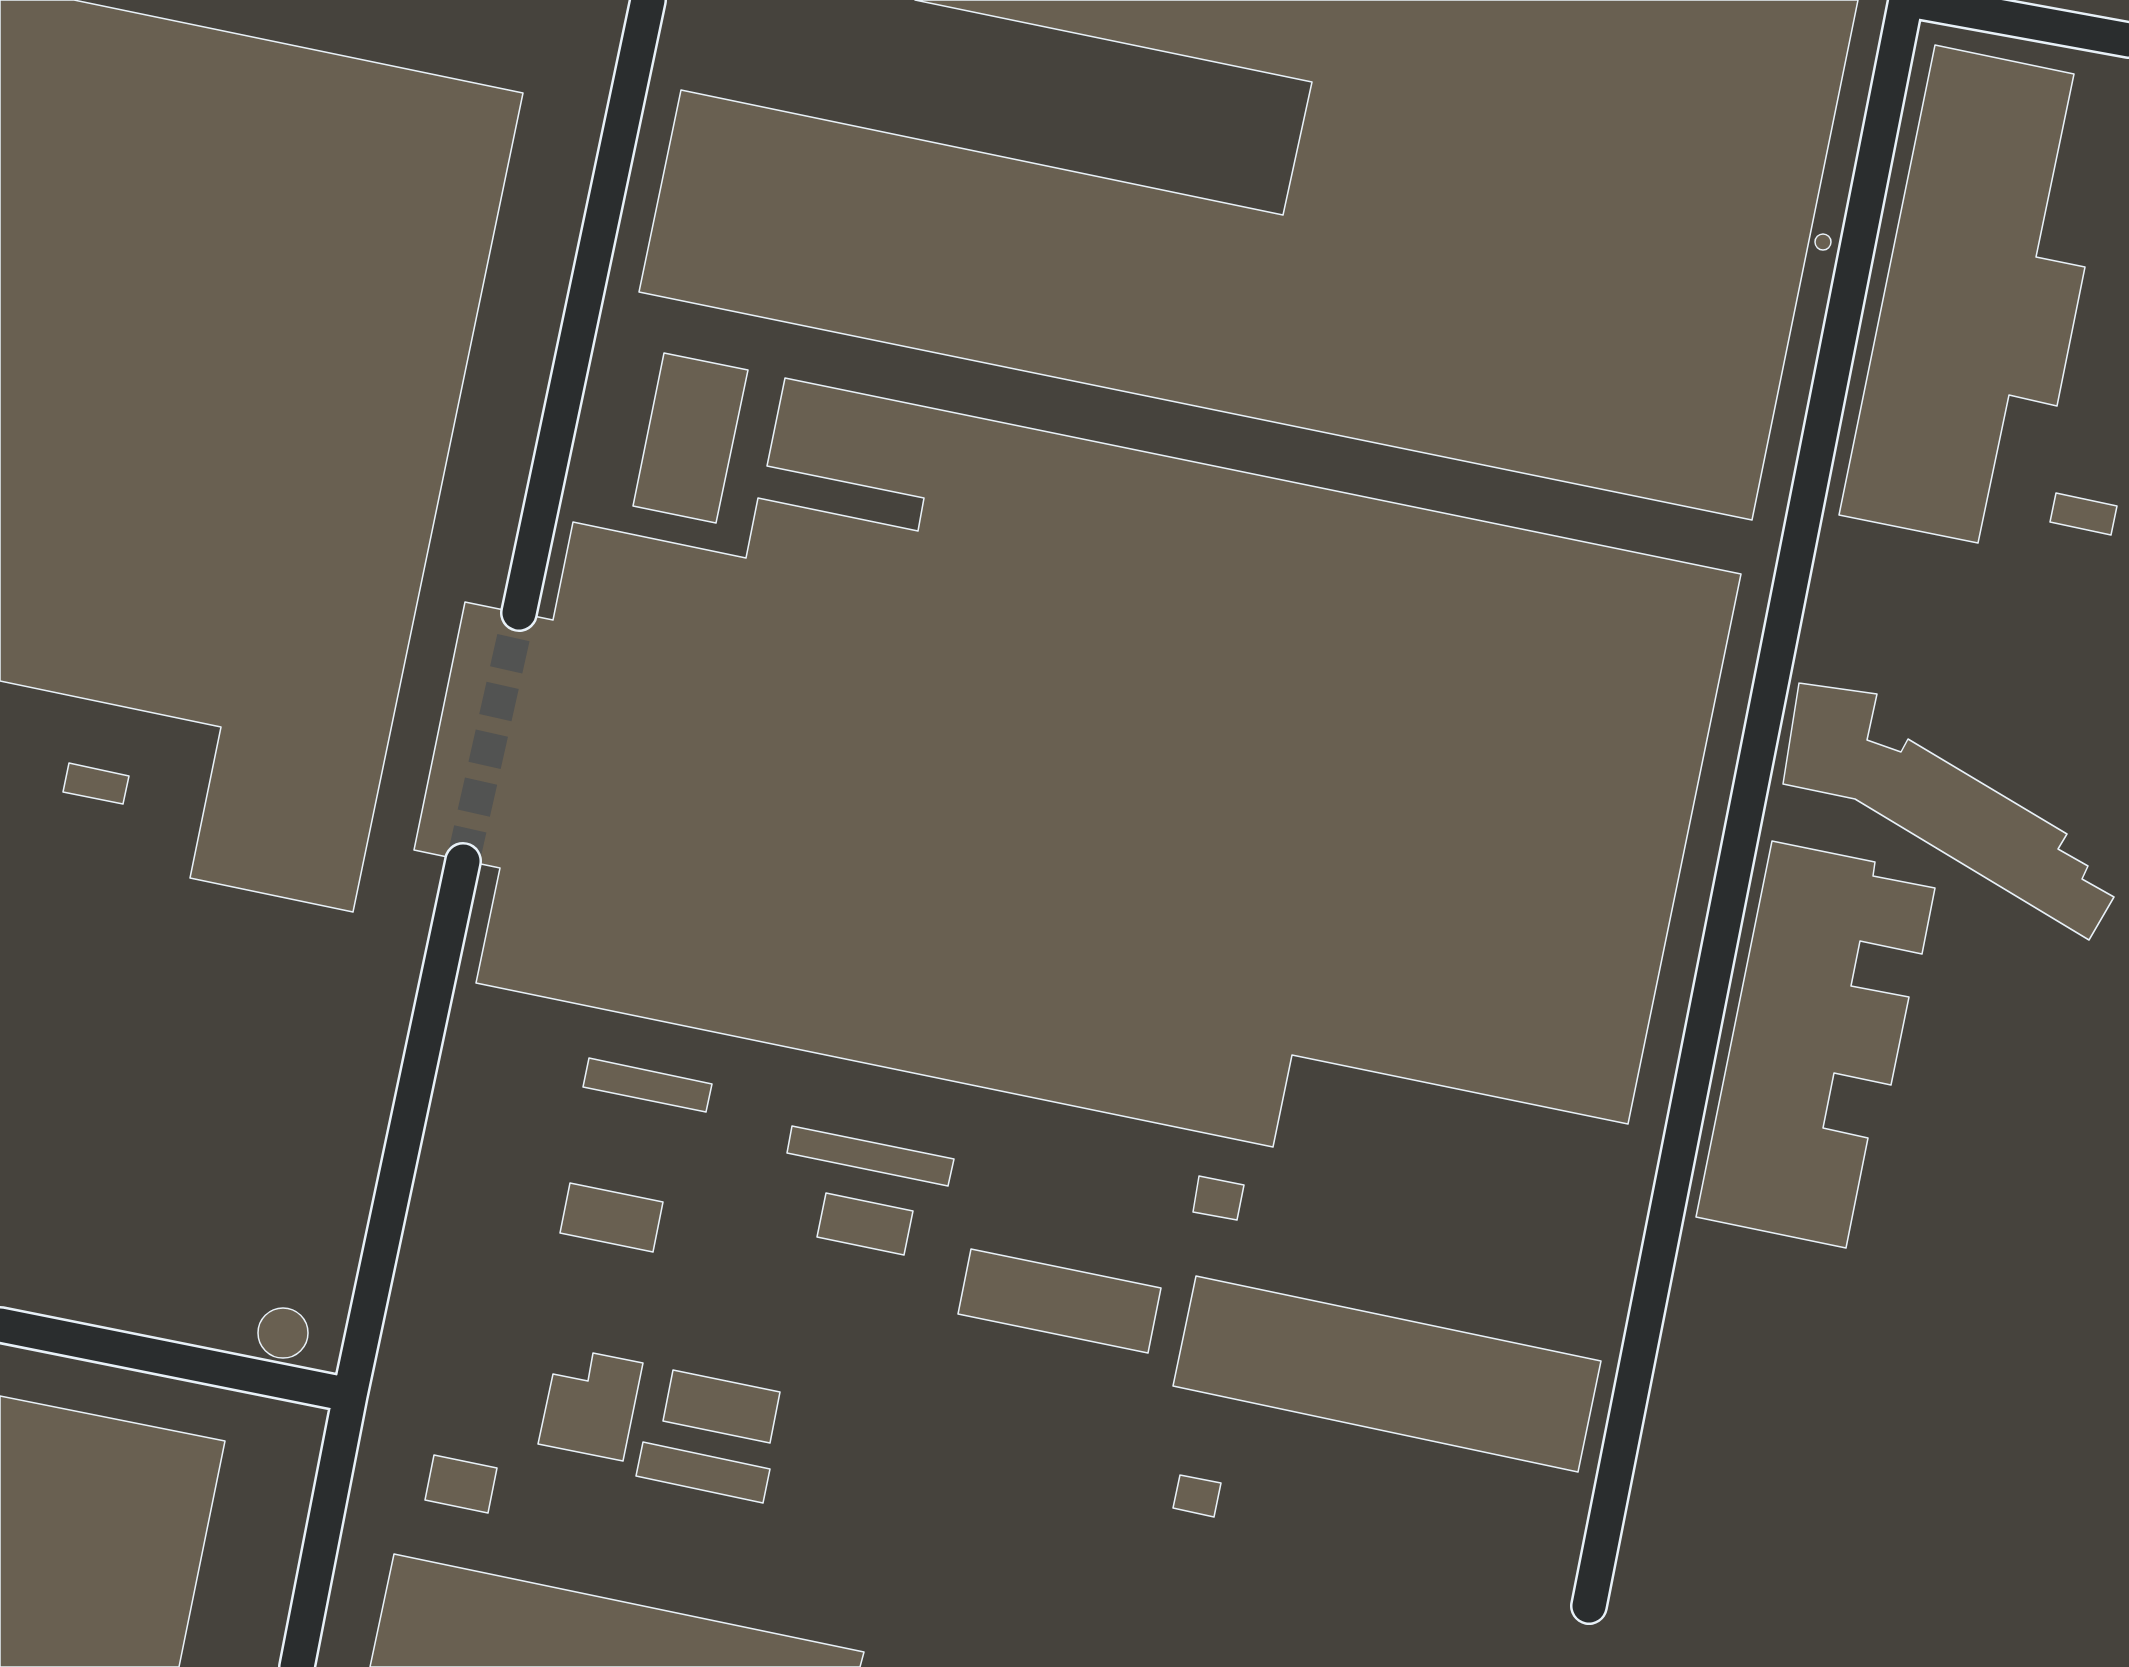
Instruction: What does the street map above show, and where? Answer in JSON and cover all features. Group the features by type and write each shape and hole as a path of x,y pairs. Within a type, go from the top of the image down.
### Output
{"street":[{"path":"519,613 648,0"},
{"path":"1589,1606 1907,0 2129,40"},
{"path":"297,1667 350,1395 463,861"},
{"path":"0,1325 350,1395"}],"shaded area":[{"path":"0,0 2129,0 2129,1667 0,1667"}],"building":[{"path":"0,0 74,0 523,93 353,912 190,878 221,727 0,681"},
{"path":"915,0 1858,0 1752,520 639,292 681,90 1283,215 1312,82"},
{"path":"1935,45 2074,74 2036,257 2085,267 2057,406 2009,395 1978,543 1839,515"},
{"path":"1820,234 1826,234 1831,242 1829,248 1820,250 1815,245 1815,239"},
{"path":"664,353 748,370 716,523 633,506"},
{"path":"785,378 1741,574 1628,1124 1292,1055 1273,1147 476,983 500,868 414,850 465,602 553,620 573,522 746,558 758,498 918,531 924,498 767,466"},
{"path":"2056,493 2117,506 2111,535 2050,522"},
{"path":"1799,683 1877,694 1867,740 1901,752 1908,739 2067,834 2058,849 2088,866 2082,879 2114,897 2089,940 1855,799 1783,784"},
{"path":"69,763 129,776 123,804 63,792"},
{"path":"1772,841 1875,862 1873,876 1935,888 1922,954 1860,941 1851,986 1909,997 1891,1085 1834,1073 1823,1128 1868,1138 1846,1248 1696,1217"},
{"path":"589,1058 712,1084 706,1112 583,1087"},
{"path":"792,1126 954,1159 948,1186 787,1153"},
{"path":"1199,1176 1244,1185 1237,1220 1193,1212"},
{"path":"570,1183 663,1202 653,1252 560,1233"},
{"path":"826,1193 913,1211 904,1255 817,1237"},
{"path":"971,1249 1161,1288 1148,1353 958,1314"},
{"path":"1196,1276 1601,1361 1578,1472 1173,1386"},
{"path":"283,1308 297,1312 304,1319 308,1333 304,1347 297,1354 283,1358 269,1354 262,1347 258,1333 262,1319 269,1312"},
{"path":"593,1353 643,1363 623,1461 538,1444 553,1374 588,1381"},
{"path":"673,1370 780,1392 770,1443 663,1421"},
{"path":"0,1396 225,1441 179,1667 0,1667"},
{"path":"643,1442 770,1469 763,1503 636,1476"},
{"path":"434,1455 497,1468 488,1513 425,1500"},
{"path":"1180,1475 1221,1483 1214,1517 1173,1508"},
{"path":"394,1554 864,1652 860,1667 370,1667"}],"tunnel":[{"path":"463,861 519,613"}]}
